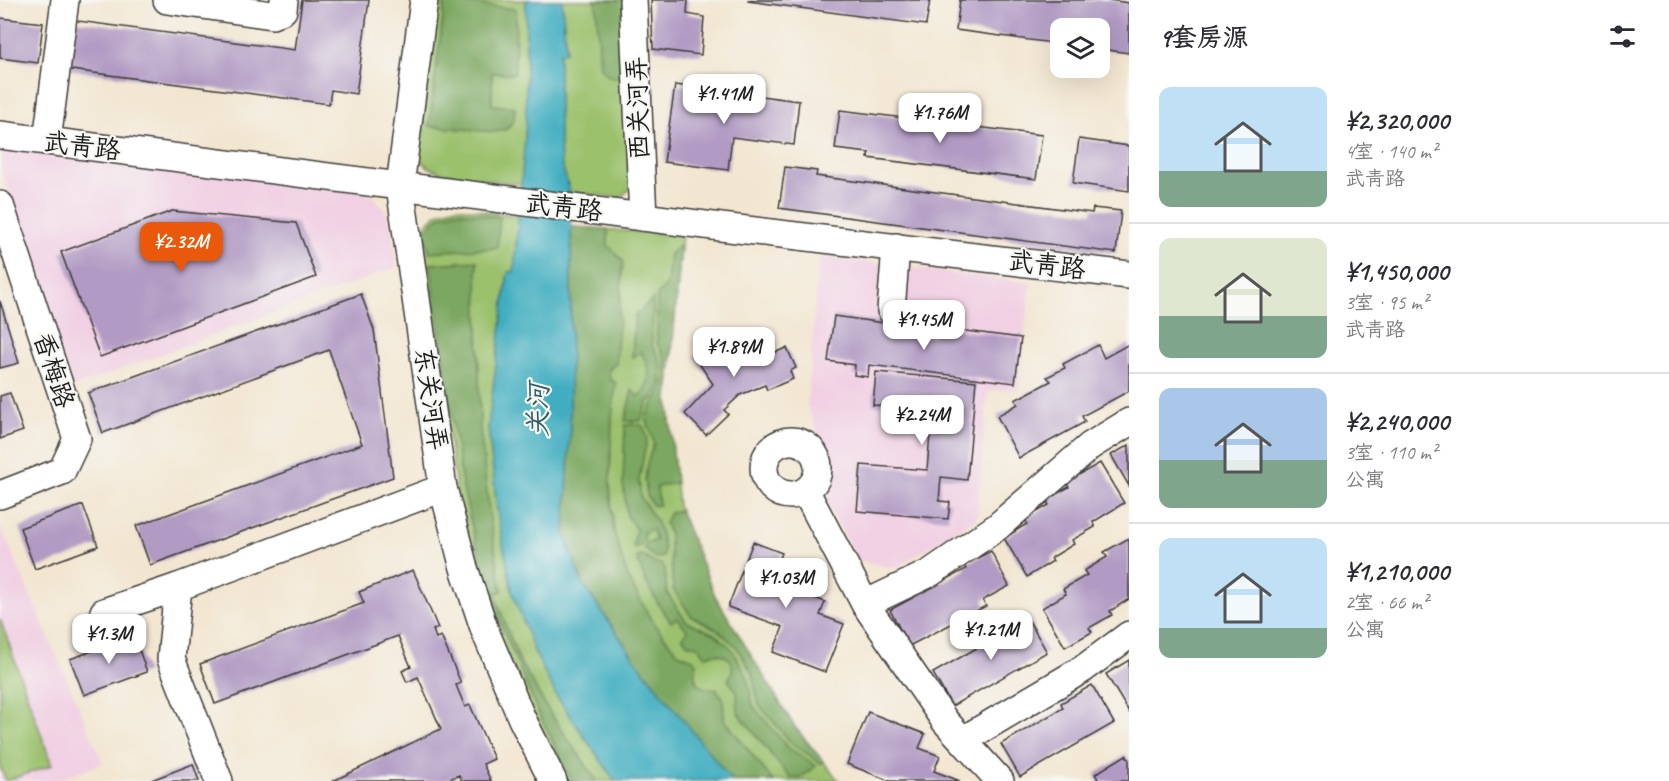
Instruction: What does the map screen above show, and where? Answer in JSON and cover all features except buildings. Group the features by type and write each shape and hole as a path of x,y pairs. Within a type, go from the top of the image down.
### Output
{"street":[{"path":"47,141 65,0"},
{"path":"167,0 272,15 283,10 284,0"},
{"name":"东关河弄","path":"424,0 400,186 443,488 485,631 522,718 553,781"},
{"name":"西关河弄","path":"633,0 643,217"},
{"name":"武青路","path":"0,135 643,217 1129,275"},
{"name":"香梅路","path":"0,205 77,439 62,471 0,495"},
{"path":"891,310 896,247"},
{"path":"865,604 930,573 959,554 997,527 1090,446 1129,422"},
{"path":"104,612 178,587 443,488"},
{"path":"806,492 865,604 945,721 1000,781"},
{"path":"178,587 171,659 219,781"},
{"path":"963,740 1083,669 1129,635"}],"shaded area":[{"path":"11,144 358,190 374,197 386,211 392,231 397,267 71,388 1,169 3,150"},
{"path":"819,256 1031,283 1018,389 988,391 977,518 895,568 858,560 827,504 833,471 807,406"},
{"path":"0,525 103,763 55,781 0,781"}],"green space":[{"path":"435,0 526,0 526,124 522,185 442,173 428,167 417,156"},
{"path":"445,0 516,9 515,74 492,73 492,105 515,107 514,120 507,129 495,132 429,126"},
{"path":"562,0 626,0 633,186 620,198 570,192 561,162 559,52 566,50"},
{"path":"596,0 626,0 629,79 609,77 600,67"},
{"path":"456,207 519,216 514,272 508,272 488,427 498,517 512,591 534,651 557,697 615,781 565,781 532,713 495,626 474,561 456,488 420,230 437,213"},
{"path":"456,211 500,217 497,248 429,252 425,231 440,216"},
{"path":"571,227 682,235 668,399 678,506 715,596 794,726 839,781 732,781 636,661 570,431"},
{"path":"571,227 608,229 608,245 623,261 616,364 611,367 608,374 616,383 612,418 610,485 614,531 628,578 654,624 678,653 693,659 697,664 695,675 700,686 716,689 723,698 724,719 773,781 732,781 636,661 582,582 565,534 570,431"},
{"path":"681,244 668,399 676,483 657,487 659,505 653,506 647,496 645,480 647,464 654,443 646,418 662,386 665,372 663,356 657,345 657,295 667,285 670,254"},
{"path":"477,261 480,428 490,519 502,591 494,594 520,662 550,713 597,781 572,781 537,710 500,622 479,557 462,484 430,264"},
{"path":"653,299 652,346 660,362 661,380 641,421 625,421 632,390 638,397 646,387 649,376 641,352 632,358 635,316"},
{"path":"625,425 641,425 644,428 647,439 639,480 641,498 656,520 661,534 663,557 655,558 644,548 648,543 656,540 652,529 643,533 645,540 641,545 634,548 633,545 636,529 627,516 623,483"},
{"path":"680,510 715,596 794,726 823,761 820,763 793,745 759,705 752,673 736,646 716,629 691,616 673,589 669,534 665,523 670,513"},
{"path":"643,555 653,563 661,564 665,569 667,593 686,621 715,634 732,649 747,676 753,706 789,749 816,766 800,778 790,778 738,713 737,692 728,680 732,668 729,659 719,654 706,656 698,646 688,644 682,637 688,631 677,618 671,622 647,583 637,558"},
{"path":"0,619 52,765 6,781 0,767"}],"water":[{"name":"关河","path":"526,0 562,0 566,51 559,53 561,162 570,192 571,227 570,431 565,534 582,583 636,661 732,781 615,781 557,697 534,651 512,591 498,517 488,427 508,272 514,272 526,124"}]}
